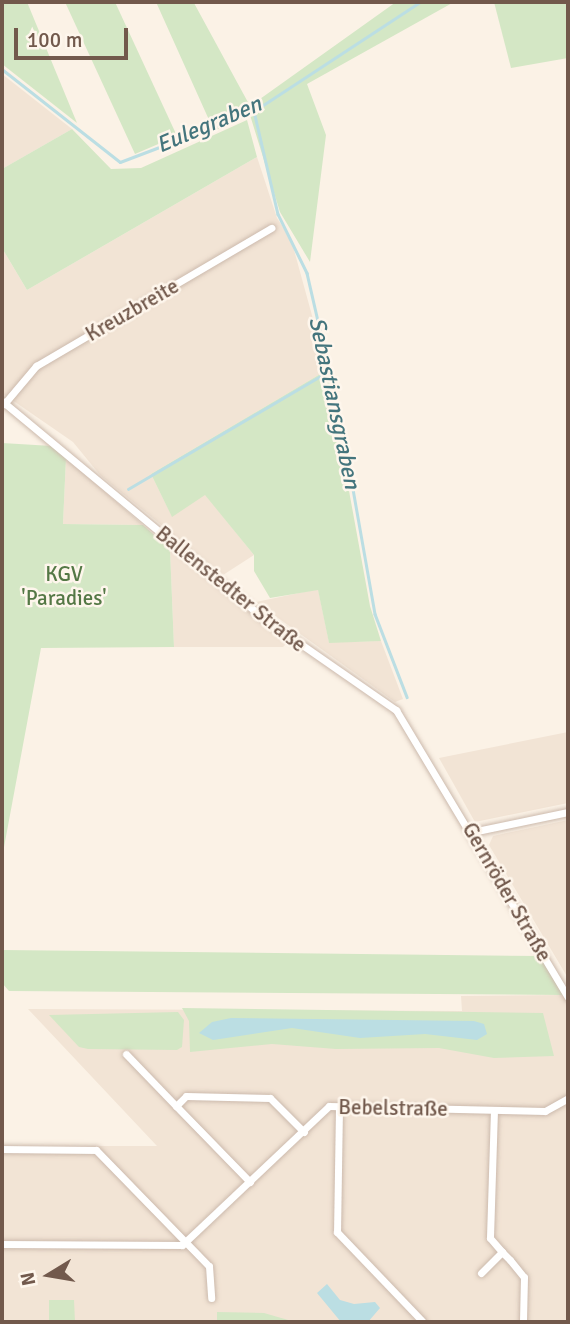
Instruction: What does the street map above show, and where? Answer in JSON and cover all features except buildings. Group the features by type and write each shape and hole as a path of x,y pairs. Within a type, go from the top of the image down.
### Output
{"street":[{"name":"Kreuzbreite","path":"3,403 36,366 271,228"},
{"name":"Ballenstedter Straße","path":"3,403 285,635 396,710 444,788"},
{"name":"Gernröder Straße","path":"444,788 568,997"},
{"path":"472,832 568,812"},
{"path":"126,1054 250,1182"},
{"path":"176,1106 186,1096 270,1098 304,1132"},
{"name":"Bebelstraße","path":"186,1242 304,1132 327,1107 545,1111 568,1098"},
{"path":"339,1107 337,1232 423,1322"},
{"path":"494,1110 490,1238 524,1277 523,1322"},
{"path":"2,1149 96,1150 209,1266 211,1298"},
{"path":"2,1244 186,1242"},
{"path":"481,1273 502,1252"}],"shaded area":[{"path":"2,74 72,129 2,169"},
{"path":"257,157 277,218 291,239 327,370 151,474 172,516 205,494 254,555 223,575 100,475 73,442 2,393 2,248 27,290"},
{"path":"66,458 143,525 63,524"},
{"path":"170,549 287,643 283,647 174,647"},
{"path":"318,589 329,642 381,641 403,699 395,702 256,602"},
{"path":"568,732 568,803 475,822 439,758"},
{"path":"568,820 568,978 489,845 493,836"},
{"path":"563,995 568,1004 568,1322 2,1322 2,1146 157,1146 28,1009 462,1011 461,996"}],"green space":[{"path":"2,2 27,2 77,123 2,64"},
{"path":"65,2 115,2 177,136 135,154"},
{"path":"156,2 194,3 250,106 396,2 454,2 307,84 326,135 310,262 280,212 250,115 214,131"},
{"path":"494,2 568,2 568,58 511,68"},
{"path":"247,120 257,157 27,290 2,248 2,169 72,129 111,169 141,168"},
{"path":"327,370 370,606 381,641 329,643 318,590 270,598 254,571 254,555 205,495 172,517 151,474"},
{"name":"KGV 'Paradies'","path":"2,443 52,446 66,458 63,524 143,525 170,549 174,647 41,648 2,858"},
{"path":"2,950 540,956 563,995 9,991 2,983"},
{"path":"182,1008 543,1013 554,1056 494,1058 439,1048 336,1049 272,1044 190,1052 189,1021"},
{"path":"178,1012 184,1020 182,1047 177,1050 79,1047 49,1015"},
{"path":"49,1300 74,1300 75,1322 49,1322"},
{"path":"217,1312 264,1313 295,1322 217,1322"}],"water":[{"path":"231,1018 474,1021 484,1024 487,1034 477,1040 425,1034 360,1038 292,1028 213,1040 199,1033 212,1022"},
{"path":"327,1284 340,1300 354,1304 375,1302 380,1308 368,1322 341,1322 317,1293"}],"waterway":[{"name":"Eulegraben","path":"2,69 120,162 254,111 420,2"},
{"name":"Sebastiansgraben","path":"254,111 278,214 307,273 341,421 375,614 407,697"},
{"path":"128,489 329,371"}]}
